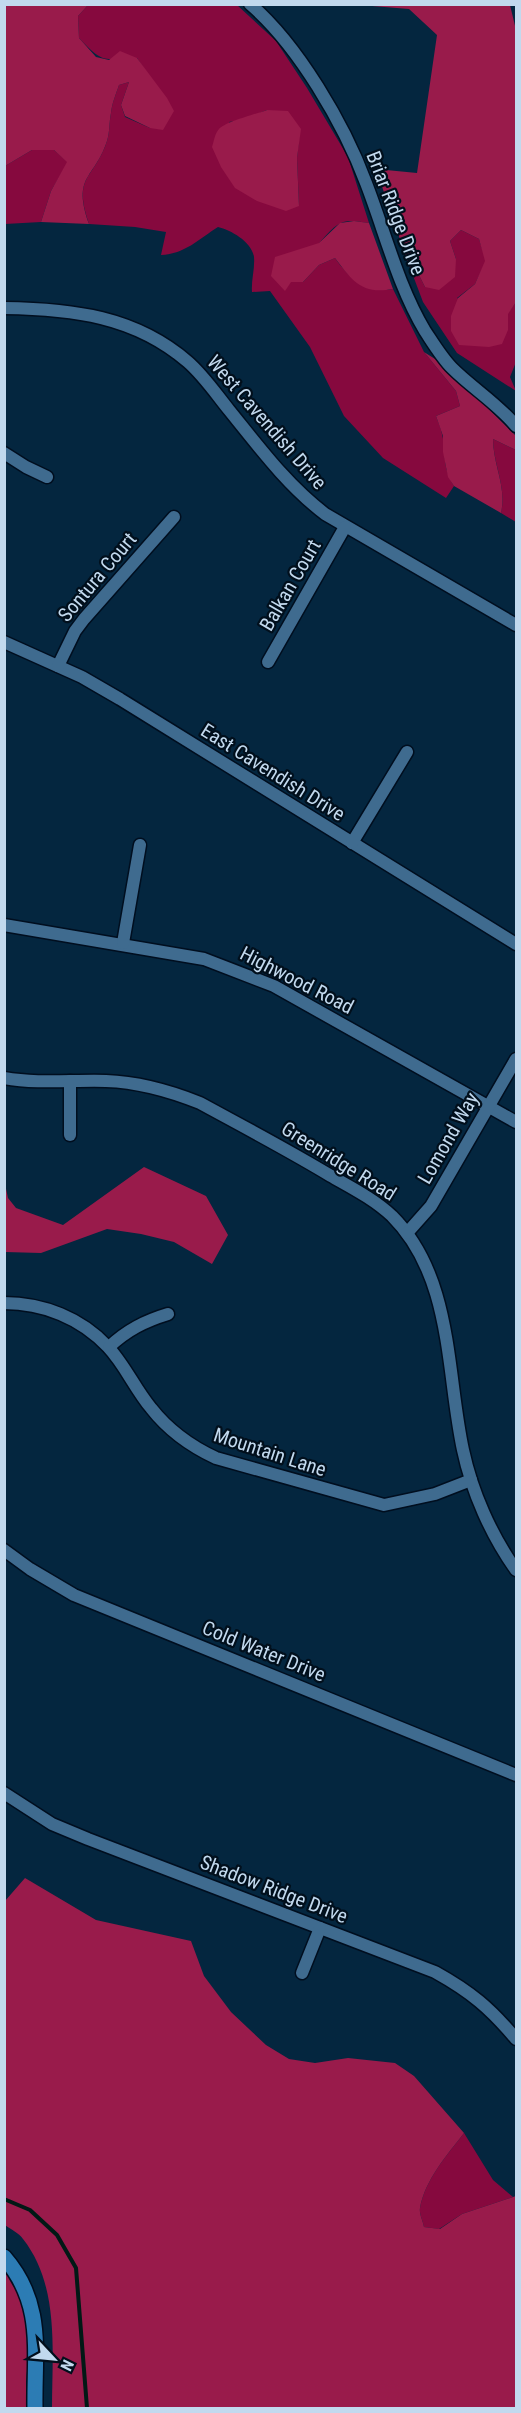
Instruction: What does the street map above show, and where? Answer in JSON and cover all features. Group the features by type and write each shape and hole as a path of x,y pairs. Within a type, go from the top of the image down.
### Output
{"main road":[{"path":"4,2257 12,2266 28,2297 36,2331 35,2409"}],"street":[{"name":"Briar Ridge Drive","path":"250,4 296,55 333,114 365,179 404,288 425,330 450,367 516,426"},
{"name":"West Cavendish Drive","path":"4,308 68,310 99,316 123,324 166,345 189,363 280,472 307,500 345,527 516,625"},
{"path":"4,453 47,477"},
{"name":"Sontura Court","path":"58,666 75,631 84,619 174,517"},
{"name":"Balkan Court","path":"268,662 345,527"},
{"name":"East Cavendish Drive","path":"4,642 82,677 120,699 516,944"},
{"path":"352,843 407,752"},
{"path":"123,943 140,845"},
{"name":"Highwood Road","path":"4,925 123,943 204,959 274,986 516,1122"},
{"name":"Lomond Way","path":"407,1233 431,1206 516,1059"},
{"name":"Greenridge Road","path":"4,1078 38,1082 128,1082 182,1096 200,1103 371,1199 391,1215 420,1252 436,1292 455,1408 471,1480 493,1531 516,1570"},
{"path":"69,1081 70,1135"},
{"name":"Mountain Lane","path":"4,1303 38,1306 61,1313 81,1324 109,1347 150,1407 168,1427 193,1447 216,1458 384,1505 435,1494 471,1480"},
{"path":"109,1347 142,1322 168,1314"},
{"name":"Cold Water Drive","path":"4,1550 30,1569 74,1595 516,1775"},
{"name":"Shadow Ridge Drive","path":"4,1793 52,1824 88,1839 435,1972 465,1989 492,2010 516,2039"},
{"path":"302,1973 320,1928"}],"shaded area":[{"path":"5,4 88,5 78,16 79,38 96,57 109,60 120,51 137,58 174,111 163,130 150,128 125,116 121,105 129,82 119,85 112,106 107,141 84,186 84,208 89,224 41,222 51,191 67,162 54,150 32,150 5,166"},
{"path":"88,5 237,5 276,41 348,157 369,223 347,221 335,227 321,241 291,282 303,282 319,265 335,258 346,272 367,287 393,289 424,352 456,391 460,406 436,416 442,434 447,472 454,486 446,498 383,458 344,416 310,347 270,291 252,292 254,257 249,246 240,238 218,227 185,249 161,255 166,232 89,224 84,208 84,186 107,141 112,106 119,85 129,82 121,105 125,117 150,128 149,76 137,58 110,59 93,52 79,38 78,16","holes":["267,110 300,129 297,158 299,206 229,122 242,120"]},
{"path":"360,5 510,5 516,30 516,302 508,314 508,330 502,344 489,347 459,345 451,331 451,316 458,298 475,284 485,261 479,239 461,230 450,241 456,259 455,277 439,290 425,287 406,257 376,169 417,173 437,35 409,9"},
{"path":"267,110 288,111 301,129 297,158 299,206 286,211 257,201 235,188 221,167 212,147 216,133 222,126"},
{"path":"32,150 54,150 68,162 51,191 41,222 5,224 5,166"},
{"path":"354,221 369,223 393,289 365,288 352,279 335,258 319,265 303,282 291,282 285,291 271,276 275,257 319,243 340,223"},
{"path":"461,230 479,239 486,261 475,284 457,298 508,330 507,314 516,302 516,362 510,377 516,391 457,353 423,302 406,257 425,287 456,259 450,241"},
{"path":"424,352 443,364 516,436 516,450 493,439 502,494 501,513 454,486 448,477 443,452 443,436 436,416 460,406 456,391"},
{"path":"493,439 516,450 516,522 501,513 502,494"},
{"path":"144,1167 206,1196 228,1235 212,1264 174,1242 107,1229 41,1253 5,1252 5,1184 8,1198 16,1208 63,1225"},
{"path":"25,1878 96,1920 191,1941 204,1976 231,2012 266,2045 289,2059 315,2063 348,2058 395,2063 414,2076 464,2133 437,2168 427,2188 420,2210 424,2227 440,2229 462,2214 516,2196 516,2408 52,2408 53,2342 43,2277 35,2257 23,2239 5,2225 5,1901"},
{"path":"464,2133 493,2180 513,2197 462,2214 439,2229 424,2227 420,2210 427,2188 438,2168"},
{"path":"4,2268 14,2277 31,2329 26,2382 27,2408 5,2408"}],"waterway":[{"path":"4,2199 30,2210 57,2235 76,2268 87,2408"}]}
